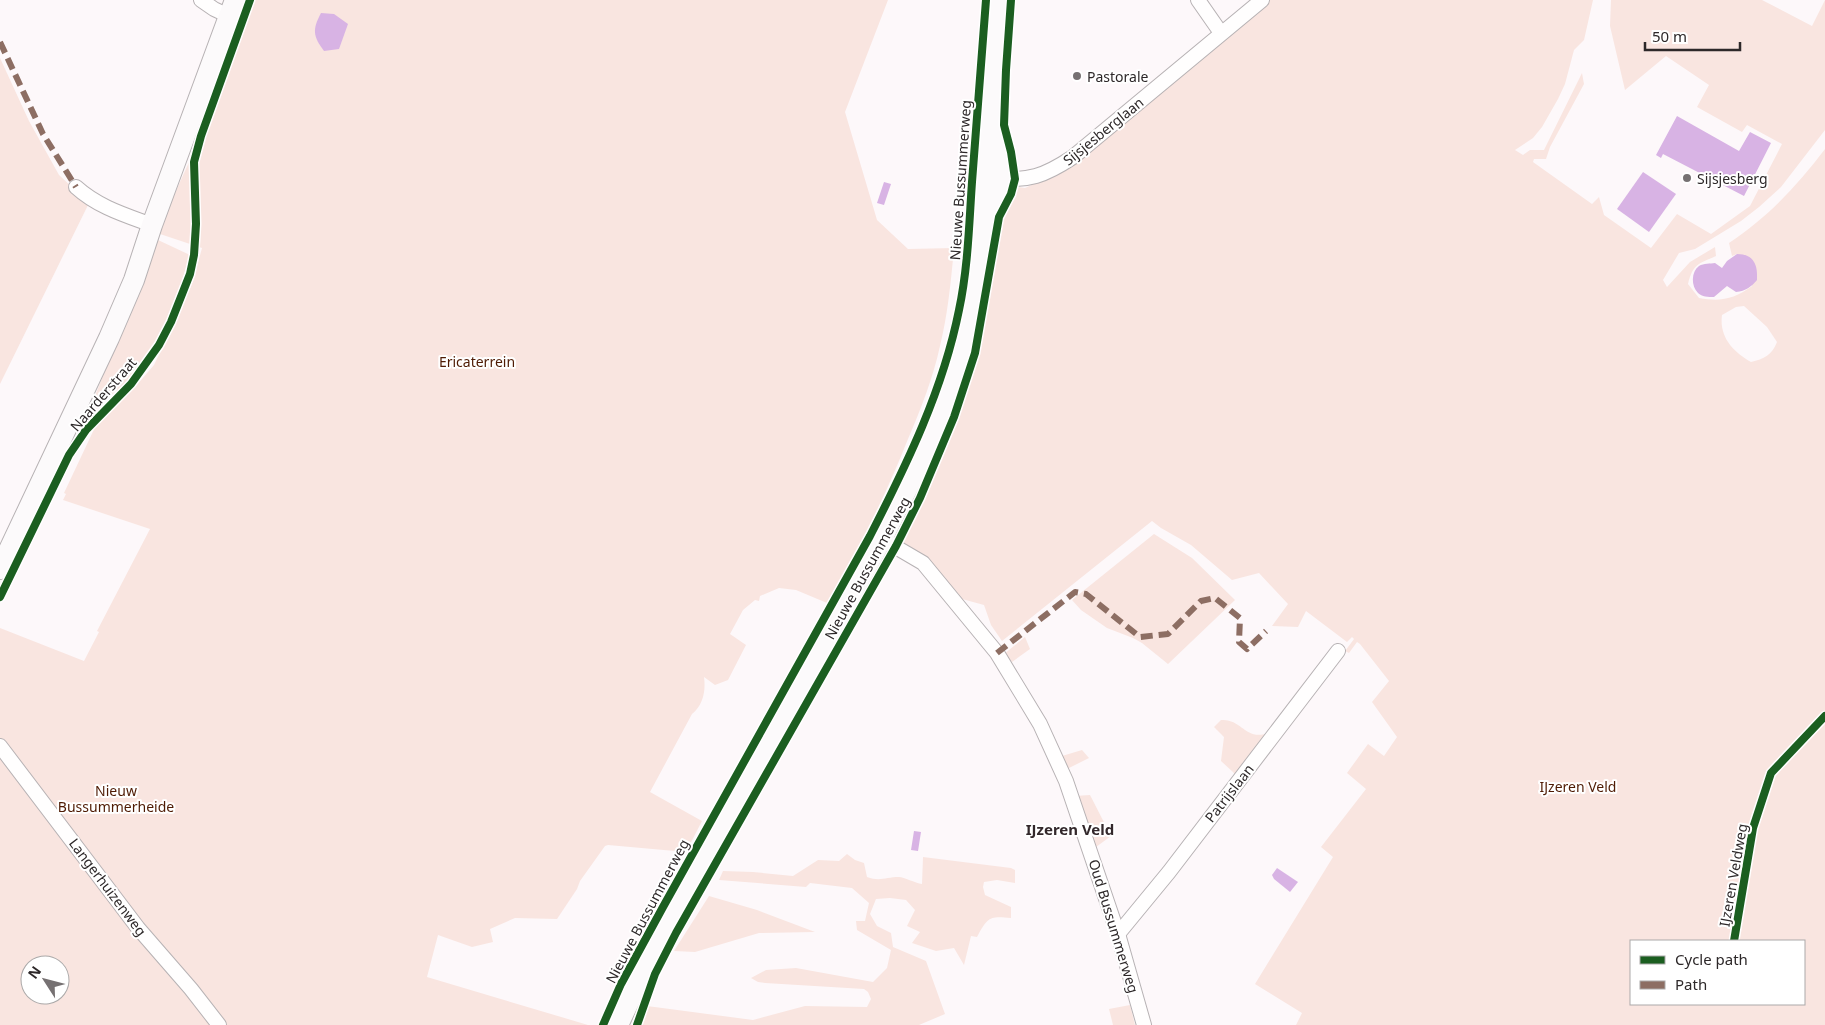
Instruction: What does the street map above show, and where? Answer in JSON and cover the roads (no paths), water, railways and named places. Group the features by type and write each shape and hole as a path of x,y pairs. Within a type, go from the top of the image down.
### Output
{"main road":[{"name":"Nieuwe Bussummerweg","path":"618,1025 652,953 693,877 882,538 941,415 961,354 972,305 981,234 1001,192 996,177 1000,152 990,107 994,3"},
{"name":"Naarderstraat","path":"0,569 109,338 134,280 152,225 232,8"}],"street":[{"name":"Naarderstraat","path":"201,0 214,9 232,8"},
{"path":"1198,0 1221,32"},
{"name":"Sijsjesberglaan","path":"996,177 1034,178 1054,170 1073,157 1221,32 1262,0"},
{"path":"76,187 87,197 110,210 152,225"},
{"name":"Oud Bussummerweg","path":"882,538 923,563 997,653 1040,724 1066,781 1118,934 1144,1025"},
{"name":"Patrijslaan","path":"1118,934 1169,872 1338,651"},
{"name":"Langerhuizenweg","path":"0,746 138,928 191,989 219,1025"}],"place":[{"name":"Pastorale","path":"1077,76"},
{"name":"Sijsjesberg","path":"1687,178"}],"district":[{"name":"IJzeren Veld","path":"1070,829"}],"park label":[{"name":"Ericaterrein","path":"477,361"},
{"name":"Nieuw Bussummerheide","path":"116,798"}]}
